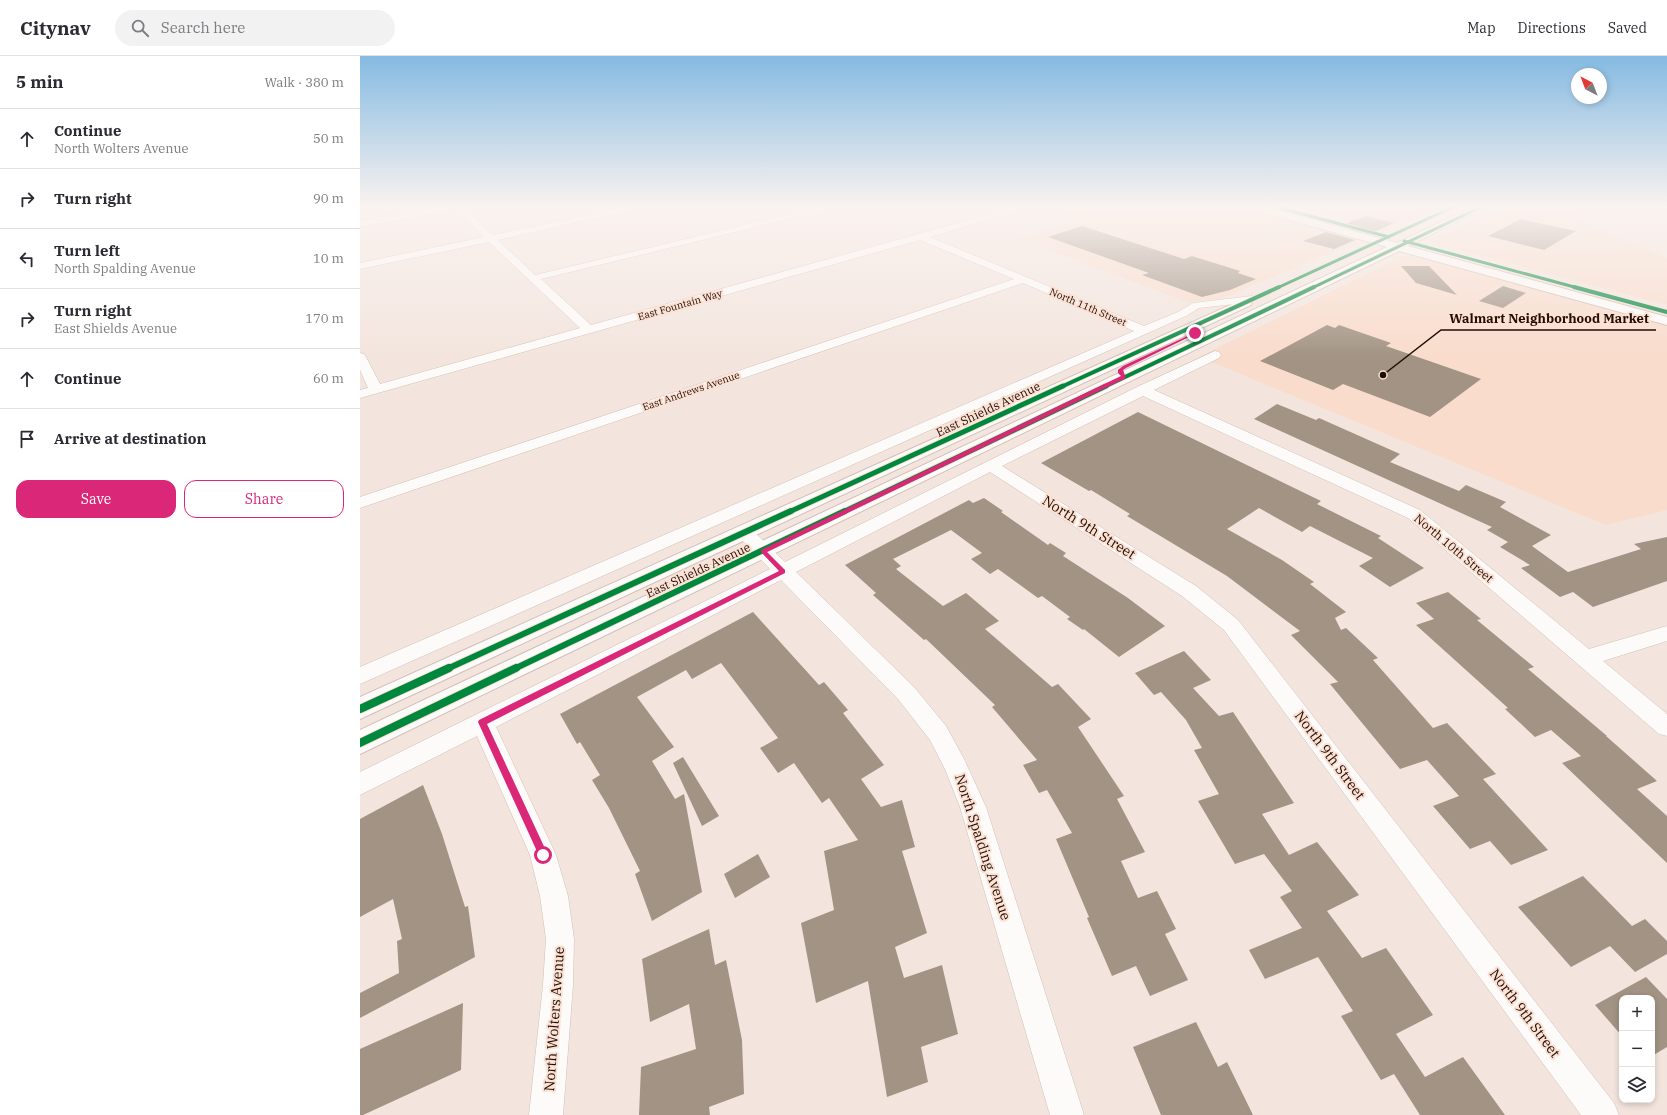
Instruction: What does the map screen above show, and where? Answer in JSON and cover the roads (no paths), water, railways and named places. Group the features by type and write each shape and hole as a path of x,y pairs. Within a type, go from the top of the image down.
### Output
{"main road":[{"name":"East Shields Avenue","path":"360,743 1124,377 1285,292 1359,257"},
{"path":"1444,257 1572,295 1584,294 1665,314"},
{"path":"1450,257 1665,314"},
{"name":"East Shields Avenue","path":"360,709 1252,299 1285,292"},
{"path":"1124,377 1120,373 1124,367 1195,333 1225,312"}],"street":[{"path":"360,266 402,257"},
{"path":"511,257 589,330"},
{"path":"534,278 621,257"},
{"name":"East Fountain Way","path":"360,394 849,257"},
{"name":"North 11th Street","path":"969,257 1144,330"},
{"name":"East Andrews Avenue","path":"360,503 1022,280"},
{"path":"360,676 1182,314 1192,306 1252,299"},
{"path":"360,784 1142,390 1215,355"},
{"path":"360,357 376,390"},
{"name":"North 10th Street","path":"1142,390 1414,514 1587,658 1667,727"},
{"name":"North 9th Street","path":"991,466 1189,591 1231,625 1602,1115"},
{"name":"North Spalding Avenue","path":"745,533 906,693 938,733 946,746 973,807 1067,1115"},
{"path":"1587,658 1667,633"},
{"name":"North Wolters Avenue","path":"482,722 543,855 554,896 560,939 559,978 546,1115"}],"place":[{"name":"Walmart Neighborhood Market","path":"1383,375"}]}
